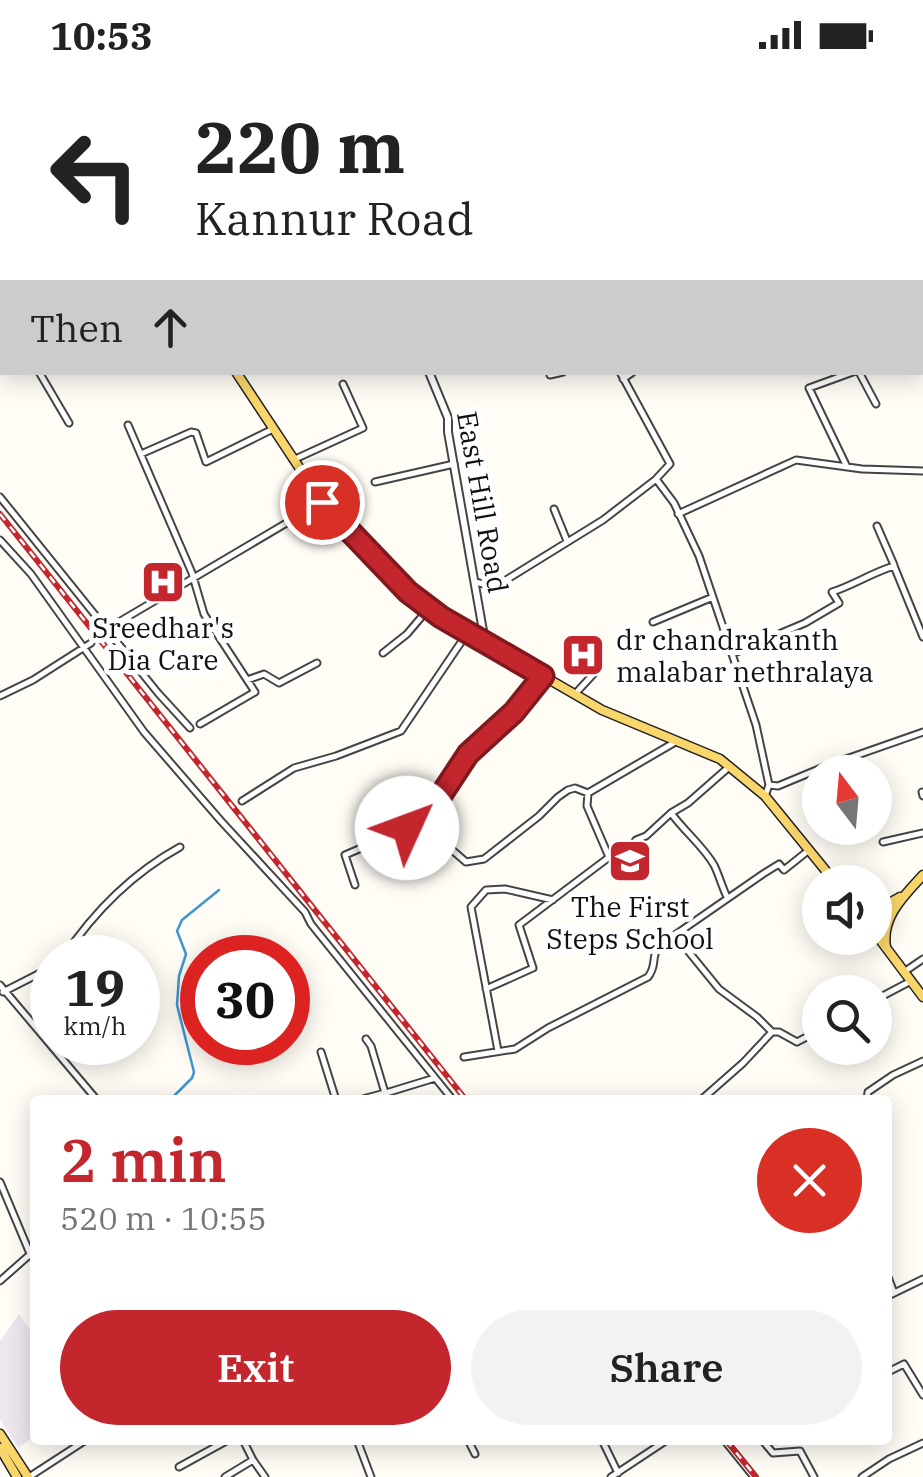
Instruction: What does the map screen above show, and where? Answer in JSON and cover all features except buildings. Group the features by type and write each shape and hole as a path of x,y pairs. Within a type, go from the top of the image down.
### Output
{"main road":[{"path":"238,375 322,502 408,592 602,710 720,760 765,796 821,865"},
{"path":"892,913 923,875"},
{"path":"892,897 908,892"},
{"path":"892,901 908,892"},
{"path":"891,955 923,997"},
{"path":"0,1434 29,1477"},
{"path":"0,1448 17,1477"}],"street":[{"path":"41,375 69,423"},
{"name":"East Hill Road","path":"431,375 448,418 486,642"},
{"path":"847,375 809,388 847,467"},
{"path":"858,375 876,404"},
{"path":"475,582 488,585 506,580 604,520 670,464 622,376"},
{"path":"293,460 363,428 343,384"},
{"path":"128,425 194,577 204,614 255,692 200,724"},
{"path":"141,454 191,432 196,433 206,462 273,429"},
{"path":"678,514 796,460 923,471"},
{"path":"376,482 454,464"},
{"path":"656,479 694,541 756,725 768,785 765,796"},
{"path":"0,497 190,728"},
{"path":"106,629 322,502"},
{"path":"554,510 566,541"},
{"path":"877,526 923,637"},
{"path":"0,540 30,574 144,732 305,912 449,1095"},
{"path":"732,654 805,623 839,603 832,592 894,566"},
{"path":"652,622 713,597"},
{"path":"383,653 407,634 429,608"},
{"path":"242,801 294,768 400,731 468,632"},
{"path":"0,696 91,644"},
{"path":"247,680 264,674 280,683 317,663"},
{"path":"574,694 599,668"},
{"path":"422,824 468,754 514,712 543,676"},
{"path":"768,785 785,784 923,732"},
{"path":"588,793 677,741"},
{"path":"486,989 534,968 519,925 616,852 631,848 636,840 730,767"},
{"path":"355,885 345,855 373,843 391,849 412,823 422,824 466,862 474,862 484,860 498,849 558,796 575,788 588,793"},
{"path":"588,793 587,806 609,857"},
{"path":"671,814 716,868 727,898"},
{"path":"892,840 923,833"},
{"path":"79,935 120,888 180,847"},
{"path":"464,1057 515,1048 648,977 654,970 654,952 675,935 779,864 784,870 809,850"},
{"path":"498,1051 471,908 486,890 553,900"},
{"path":"675,935 718,988 772,1032 797,1042 802,1039"},
{"path":"904,972 923,960"},
{"path":"30,976 2,988 93,1095"},
{"path":"892,991 911,981"},
{"path":"707,1095 772,1032"},
{"path":"366,1040 372,1046 385,1094"},
{"path":"321,1052 334,1095"},
{"path":"868,1095 894,1075 923,1061"},
{"path":"381,1095 435,1078"},
{"path":"0,1182 30,1247"},
{"path":"0,1281 30,1256"},
{"path":"892,1294 923,1278"},
{"path":"892,1370 904,1364 923,1395"},
{"path":"862,1477 889,1458 923,1442"},
{"path":"29,1477 78,1445"},
{"path":"179,1467 219,1445"},
{"path":"246,1445 266,1477"},
{"path":"359,1445 372,1477"},
{"path":"470,1445 475,1454"},
{"path":"604,1445 618,1473"},
{"path":"611,1477 660,1445"},
{"path":"728,1445 754,1477"},
{"path":"766,1445 773,1453 800,1451 814,1477"},
{"path":"226,1477 253,1460"}],"shaded area":[{"path":"19,1314 30,1330 30,1440 18,1448 0,1419 0,1341"}],"waterway":[{"path":"175,1095 194,1072 177,1005 179,976 186,954 177,931 182,920 219,890"},
{"path":"0,1284 20,1267"}],"tunnel":[{"path":"91,643 107,629"}],"railway":[{"path":"0,514 462,1095"},
{"path":"730,1445 756,1477"}],"place":[{"name":"Sreedhar's Dia Care","path":"163,582"},
{"name":"dr chandrakanth malabar nethralaya","path":"583,655"},
{"name":"The First Steps School","path":"630,861"}],"route":[{"path":"322,502 408,592 441,617 543,676 514,712 468,754 422,824 412,823 407,828"}]}
